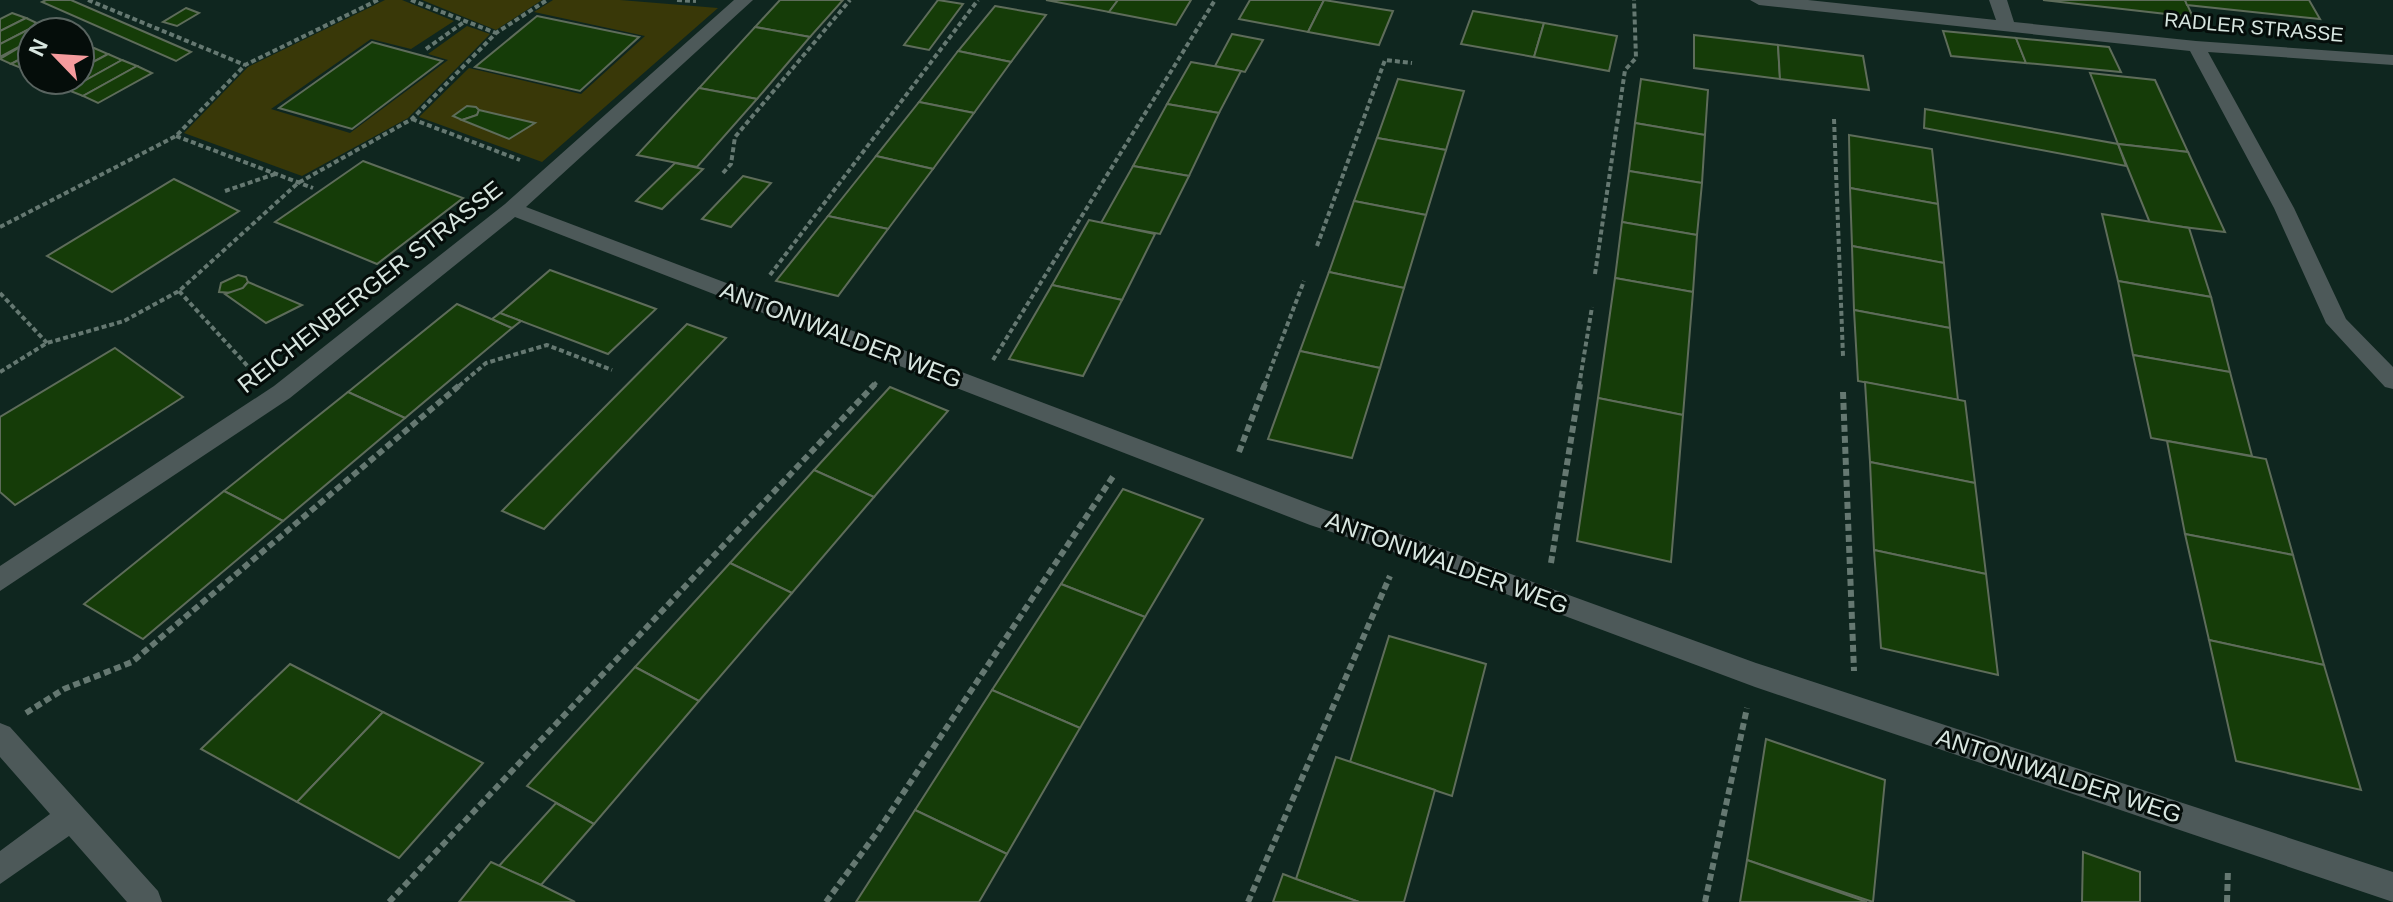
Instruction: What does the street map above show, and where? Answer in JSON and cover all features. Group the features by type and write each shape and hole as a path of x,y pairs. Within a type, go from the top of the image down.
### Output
{"street":[{"name":"REICHENBERGER STRASSE","path":"0,580 282,392 512,209 744,0"},
{"name":"RADLER STRASSE","path":"1759,0 1825,4 2196,46 2393,60"},
{"path":"1998,0 2007,26"},
{"path":"2196,46 2284,208 2337,323 2393,381"},
{"name":"ANTONIWALDER WEG","path":"512,209 898,360 1228,481 1319,518 1403,545 1755,675 2393,887"},
{"path":"6,728 69,818 147,902"},
{"path":"0,869 69,818"}],"path":[{"path":"88,0 245,65"},
{"path":"0,227 176,136 245,65 378,0"},
{"path":"411,0 496,33"},
{"path":"0,372 47,343 124,321 179,291 298,183 412,119 496,33 547,0"},
{"path":"723,173 731,164 735,137 850,0"},
{"path":"750,301 967,19 978,0"},
{"path":"1015,325 1215,0"},
{"path":"1595,274 1625,70 1636,58 1634,0"},
{"path":"426,49 465,21"},
{"path":"1317,246 1385,60 1412,63"},
{"path":"412,119 554,173"},
{"path":"1834,119 1843,356"},
{"path":"176,136 313,188"},
{"path":"225,191 276,173"},
{"path":"1228,481 1304,281"},
{"path":"179,291 251,371 282,392"},
{"path":"0,293 47,343"},
{"path":"1546,598 1592,307"},
{"path":"6,728 64,689 132,662 486,363 547,345 612,370"},
{"path":"389,902 898,360"},
{"path":"1843,392 1856,708"},
{"path":"826,902 878,831 1133,446"},
{"path":"1248,902 1403,545"},
{"path":"1705,902 1755,675"}],"shaded area":[{"path":"385,0 402,0 454,21 411,49 371,39 271,109 350,133 448,60 428,54 467,26 490,34 408,118 302,176 184,133 248,67"},
{"path":"422,0 542,0 496,30"},
{"path":"553,0 620,0 718,8 542,162 419,117 469,68 581,94 645,36 534,12"}],"building":[{"path":"71,0 191,52 176,61 96,26 96,16 74,16 42,2"},
{"path":"780,0 843,0 810,37 755,27"},
{"path":"938,0 963,4 929,50 904,45"},
{"path":"1046,0 1118,0 1109,12"},
{"path":"1118,0 1191,0 1176,25 1109,12"},
{"path":"1250,0 1324,0 1308,32 1239,19"},
{"path":"1324,0 1393,11 1379,45 1308,32"},
{"path":"2043,0 2185,0 2193,17"},
{"path":"2185,0 2309,0 2320,19 2187,5"},
{"path":"995,6 1046,15 1011,62 958,51"},
{"path":"186,8 199,13 177,26 163,22"},
{"path":"1473,11 1544,23 1534,57 1461,44"},
{"path":"12,13 20,16 16,16 16,23 0,31 0,19"},
{"path":"537,16 639,37 580,91 475,67"},
{"path":"16,23 16,36 0,44 0,31"},
{"path":"1544,23 1617,36 1609,71 1534,57"},
{"path":"755,27 810,37 757,99 699,88"},
{"path":"1943,31 2016,38 2026,63 1951,56"},
{"path":"1232,34 1263,40 1245,72 1215,66"},
{"path":"1694,35 1778,45 1780,79 1694,68"},
{"path":"16,36 16,48 0,57 0,44"},
{"path":"2016,38 2109,47 2121,72 2026,63"},
{"path":"372,42 442,61 352,129 279,108"},
{"path":"1778,45 1863,56 1869,90 1780,79"},
{"path":"96,49 108,54 96,60"},
{"path":"16,50 16,61 11,64 0,59"},
{"path":"958,51 1011,62 974,113 919,102"},
{"path":"108,54 122,60 96,74 96,60"},
{"path":"122,60 137,66 96,89 96,74"},
{"path":"1191,62 1241,71 1219,113 1167,104"},
{"path":"137,66 152,73 98,103 83,96 96,96 96,89"},
{"path":"2090,73 2155,80 2188,152 2118,144"},
{"path":"1398,79 1464,91 1446,150 1377,138"},
{"path":"1641,79 1708,90 1705,135 1635,123"},
{"path":"699,88 757,99 697,167 637,155"},
{"path":"919,102 974,113 933,169 876,156"},
{"path":"1167,104 1219,113 1189,176 1133,166"},
{"path":"467,106 476,107 479,110 477,115 462,120 453,116"},
{"path":"1925,109 2118,144 2126,166 1924,128"},
{"path":"479,110 535,123 509,139 462,120 477,115"},
{"path":"1635,123 1705,135 1702,183 1629,171"},
{"path":"1849,135 1932,149 1938,204 1850,188"},
{"path":"1377,138 1446,150 1426,215 1354,201"},
{"path":"2118,144 2188,152 2225,232 2150,223"},
{"path":"876,156 933,169 888,229 828,216"},
{"path":"363,161 463,198 377,264 275,222"},
{"path":"675,163 703,169 662,209 636,201"},
{"path":"1133,166 1189,176 1160,234 1101,223"},
{"path":"1629,171 1702,183 1697,235 1622,222"},
{"path":"743,176 771,183 731,227 702,219"},
{"path":"174,179 239,211 112,292 47,256"},
{"path":"1850,188 1938,204 1944,263 1852,246"},
{"path":"1354,201 1426,215 1404,288 1329,272"},
{"path":"2102,214 2189,228 2211,297 2118,281"},
{"path":"828,216 888,229 838,296 776,281"},
{"path":"1089,220 1155,234 1122,300 1052,285"},
{"path":"1622,222 1697,235 1693,292 1615,278"},
{"path":"1852,246 1944,263 1950,328 1854,310"},
{"path":"550,270 656,309 608,354 500,313"},
{"path":"1329,272 1404,288 1380,368 1300,351"},
{"path":"238,275 246,277 248,282 243,288 234,293 219,292 221,283"},
{"path":"1615,278 1693,292 1683,415 1598,398"},
{"path":"2118,281 2211,297 2230,372 2133,355"},
{"path":"248,282 302,305 266,323 225,294 243,288"},
{"path":"1052,285 1122,300 1083,376 1009,359"},
{"path":"457,304 512,328 405,418 348,392"},
{"path":"1854,310 1950,328 1958,400 1858,381"},
{"path":"500,313 521,321 512,328 492,319"},
{"path":"687,324 726,338 544,529 502,511"},
{"path":"115,348 183,397 15,505 0,492 0,417"},
{"path":"1300,351 1380,368 1352,458 1268,439"},
{"path":"2133,355 2230,372 2252,456 2151,438"},
{"path":"1865,382 1965,401 1975,483 1870,462"},
{"path":"890,387 948,411 874,497 814,470"},
{"path":"348,392 405,418 283,521 224,491"},
{"path":"1598,398 1683,415 1671,562 1577,541"},
{"path":"2167,441 2266,459 2293,555 2185,534"},
{"path":"1870,462 1975,483 1986,574 1874,550"},
{"path":"814,470 874,497 792,593 730,563"},
{"path":"1123,489 1203,519 1145,617 1061,584"},
{"path":"224,491 283,521 143,639 84,604"},
{"path":"2185,534 2293,555 2324,665 2209,640"},
{"path":"1874,550 1986,574 1998,675 1881,648"},
{"path":"730,563 792,593 699,701 635,667"},
{"path":"1061,584 1145,617 1080,728 992,690"},
{"path":"1389,636 1486,664 1452,796 1350,762"},
{"path":"2209,640 2324,665 2361,790 2236,761"},
{"path":"290,664 383,712 297,802 201,749"},
{"path":"635,667 699,701 594,824 527,786"},
{"path":"992,690 1080,728 1007,854 915,810"},
{"path":"383,712 483,763 399,858 297,802"},
{"path":"1766,739 1885,780 1873,902 1747,860"},
{"path":"1336,757 1435,790 1404,902 1359,902 1296,879"},
{"path":"556,803 594,824 541,885 499,866"},
{"path":"915,810 1007,854 979,902 856,902"},
{"path":"2083,852 2140,872 2140,902 2082,902"},
{"path":"1747,860 1867,902 1740,902"},
{"path":"491,862 541,885 575,902 459,902"},
{"path":"1283,874 1296,879 1359,902 1273,902"}]}
